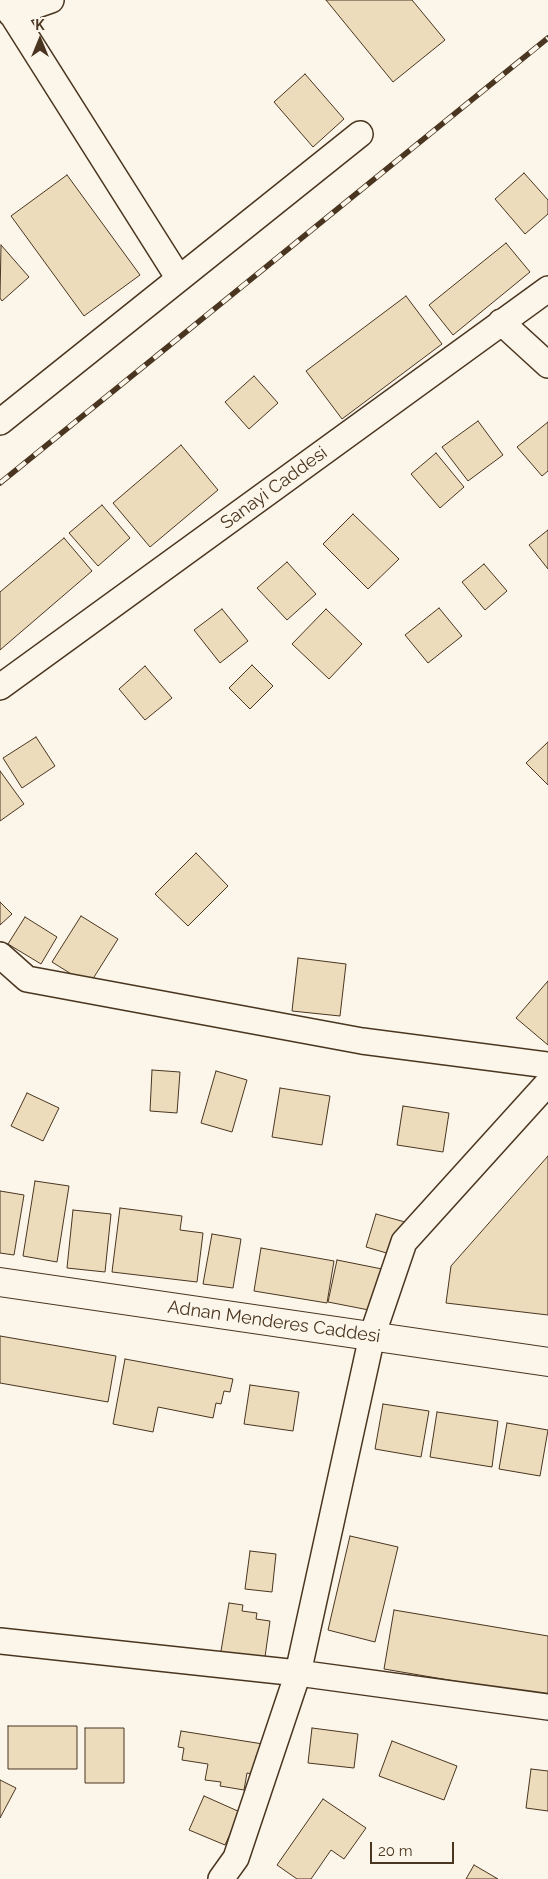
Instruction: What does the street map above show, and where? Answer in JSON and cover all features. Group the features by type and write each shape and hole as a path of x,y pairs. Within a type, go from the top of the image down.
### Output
{"street":[{"path":"51,0 7,7 178,278"},
{"path":"0,422 360,134"},
{"name":"Sanayi Caddesi","path":"0,688 548,289"},
{"path":"501,322 548,365"},
{"path":"0,955 27,979 362,1041 548,1065"},
{"path":"221,1879 236,1858 298,1673 372,1336 404,1242 548,1083"},
{"name":"Adnan Menderes Caddesi","path":"0,1282 548,1362"},
{"path":"0,1641 298,1673 548,1708"}],"building":[{"path":"326,0 412,0 445,40 393,82"},
{"path":"305,74 344,119 313,147 274,102"},
{"path":"524,173 548,200 548,214 525,234 495,199"},
{"path":"67,175 140,275 84,316 11,216"},
{"path":"506,243 530,272 453,335 429,305"},
{"path":"1,245 29,277 2,301 0,298"},
{"path":"406,296 442,344 342,419 306,371"},
{"path":"254,376 278,403 249,429 225,402"},
{"path":"478,421 503,455 468,481 442,447"},
{"path":"548,422 548,471 542,476 517,447"},
{"path":"181,445 218,490 150,547 113,503"},
{"path":"436,453 464,487 440,508 411,474"},
{"path":"102,505 130,538 98,566 69,533"},
{"path":"353,514 399,559 368,589 323,544"},
{"path":"548,530 548,569 529,545"},
{"path":"64,538 92,571 0,650 0,592"},
{"path":"287,562 316,594 287,620 257,588"},
{"path":"484,564 507,591 485,610 462,582"},
{"path":"439,608 462,636 428,663 405,635"},
{"path":"222,609 248,641 220,663 194,630"},
{"path":"326,609 362,644 329,679 292,644"},
{"path":"252,665 273,686 250,709 229,688"},
{"path":"145,666 172,698 145,720 119,689"},
{"path":"36,737 55,766 22,788 3,758"},
{"path":"548,742 548,785 526,763"},
{"path":"0,771 24,804 0,821"},
{"path":"196,853 228,886 188,926 155,894"},
{"path":"0,902 12,914 0,925"},
{"path":"81,916 118,939 89,985 52,962"},
{"path":"25,917 57,937 41,964 8,944"},
{"path":"298,958 346,964 340,1016 292,1011"},
{"path":"548,981 548,1045 516,1018"},
{"path":"152,1070 180,1072 177,1113 150,1111"},
{"path":"216,1071 247,1080 232,1132 201,1123"},
{"path":"280,1088 330,1096 322,1145 272,1137"},
{"path":"27,1093 59,1108 43,1141 11,1126"},
{"path":"403,1106 449,1113 443,1152 397,1145"},
{"path":"548,1156 548,1315 446,1303 451,1266"},
{"path":"35,1181 69,1186 57,1262 23,1256"},
{"path":"0,1191 24,1195 14,1255 0,1253"},
{"path":"120,1208 182,1216 180,1230 203,1233 197,1282 112,1272"},
{"path":"73,1210 111,1214 105,1272 67,1268"},
{"path":"376,1214 405,1222 400,1240 390,1254 366,1247"},
{"path":"212,1234 241,1239 233,1288 203,1284"},
{"path":"261,1248 334,1261 327,1303 254,1291"},
{"path":"337,1260 382,1269 374,1311 328,1302"},
{"path":"0,1336 116,1356 108,1402 0,1383"},
{"path":"125,1359 233,1379 230,1392 224,1391 221,1404 216,1403 213,1418 158,1407 153,1432 113,1424"},
{"path":"250,1385 299,1392 293,1431 244,1424"},
{"path":"383,1404 429,1411 421,1457 375,1449"},
{"path":"437,1412 498,1421 492,1467 430,1457"},
{"path":"507,1423 548,1430 540,1476 499,1469"},
{"path":"350,1536 398,1547 375,1642 328,1630"},
{"path":"250,1551 276,1554 272,1592 245,1589"},
{"path":"229,1603 243,1605 242,1611 257,1613 256,1619 270,1621 264,1664 220,1657"},
{"path":"394,1610 548,1636 548,1697 384,1669"},
{"path":"8,1726 77,1726 77,1769 8,1769"},
{"path":"85,1728 124,1728 124,1783 85,1783"},
{"path":"312,1728 358,1734 354,1768 308,1763"},
{"path":"181,1731 263,1744 261,1757 256,1756 253,1774 247,1773 244,1790 220,1786 221,1782 205,1780 208,1764 182,1760 184,1748 178,1747"},
{"path":"392,1741 457,1766 444,1800 379,1776"},
{"path":"531,1769 548,1771 548,1811 526,1808"},
{"path":"0,1780 16,1788 0,1818"},
{"path":"204,1796 240,1812 225,1845 189,1830"},
{"path":"323,1799 366,1828 344,1859 331,1850 311,1879 297,1879 277,1865"},
{"path":"474,1865 498,1879 466,1879"}],"railway":[{"path":"0,483 548,38"}]}
